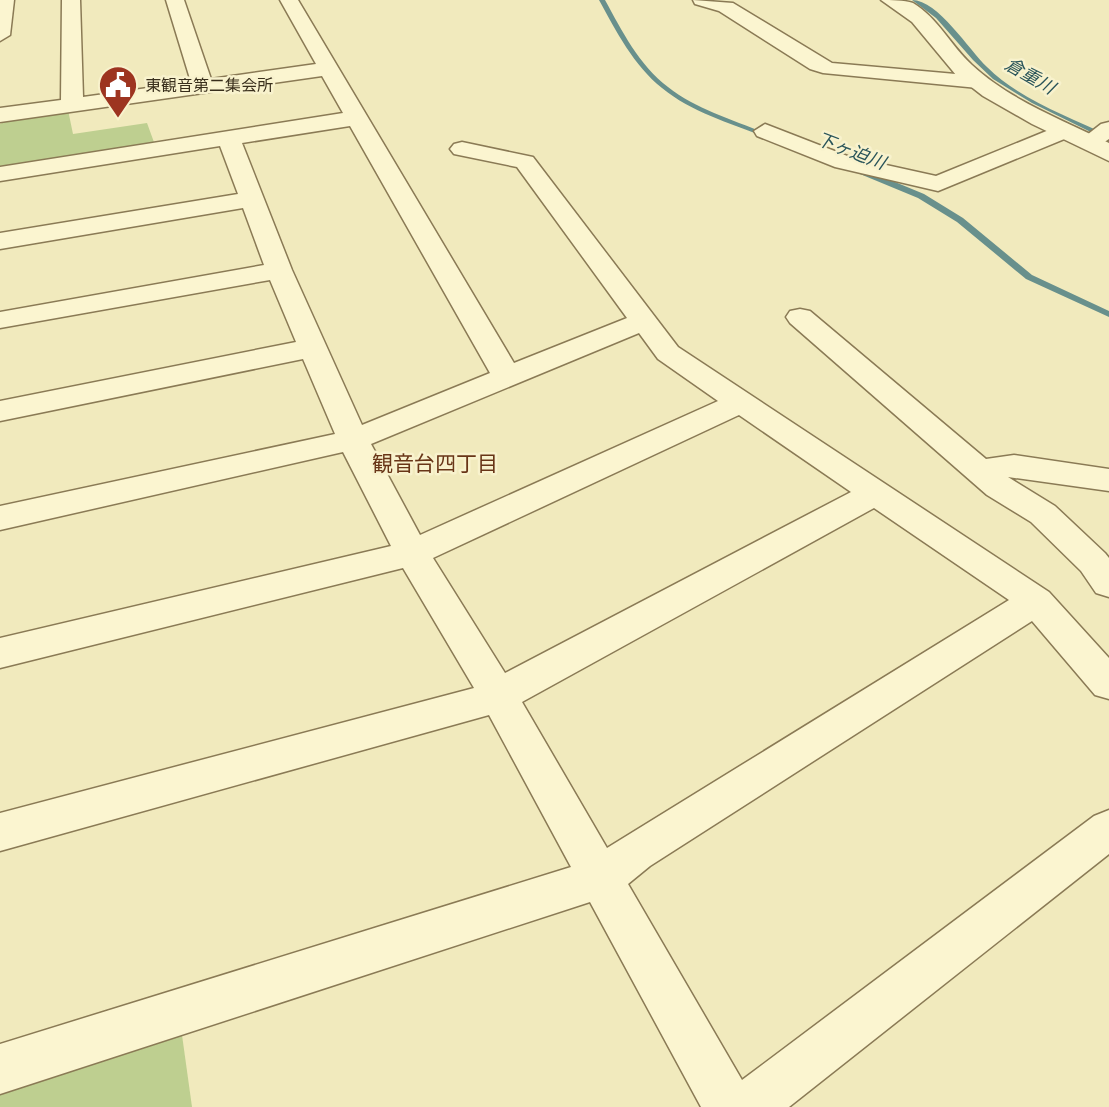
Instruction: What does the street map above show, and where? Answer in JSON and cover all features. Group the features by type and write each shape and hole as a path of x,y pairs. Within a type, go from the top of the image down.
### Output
{"street":[{"path":"0,35 5,0"},
{"path":"71,0 72,105"},
{"path":"175,0 204,87"},
{"path":"289,0 507,377"},
{"path":"702,0 726,7 817,65 830,69 978,82"},
{"path":"891,0 926,22 956,62 978,82 1066,130 1102,142"},
{"path":"0,116 328,69"},
{"path":"0,174 356,118"},
{"path":"765,131 843,162 938,184 1066,130"},
{"path":"229,139 279,270 353,440 412,553 499,697 729,1107"},
{"path":"462,149 525,162 668,353 1037,601 1109,684"},
{"path":"0,241 253,199"},
{"path":"0,320 279,270"},
{"path":"800,317 979,470 1043,514 1093,562 1109,584"},
{"path":"0,518 353,440 643,321"},
{"path":"0,411 312,348"},
{"path":"0,653 412,553 741,402"},
{"path":"979,470 1014,466 1109,480"},
{"path":"0,832 499,697 526,679 877,492"},
{"path":"0,1069 601,878 635,852 1037,601"},
{"path":"748,1107 1109,829"}],"green space":[{"path":"68,110 73,134 147,123 155,145 0,166 0,124 10,119"},
{"path":"182,1035 192,1107 0,1107 0,1095"}],"waterway":[{"name":"下ヶ迫川","path":"602,0 637,58 664,87 700,109 767,136"},
{"name":"倉重川","path":"915,0 938,16 984,68 1006,86 1109,139"},
{"name":"下ヶ迫川","path":"863,172 921,196 960,220 1029,277 1109,314"}],"place":[{"name":"東観音第二集会所","path":"118,119"}],"district":[{"name":"観音台四丁目","path":"435,464"}]}
